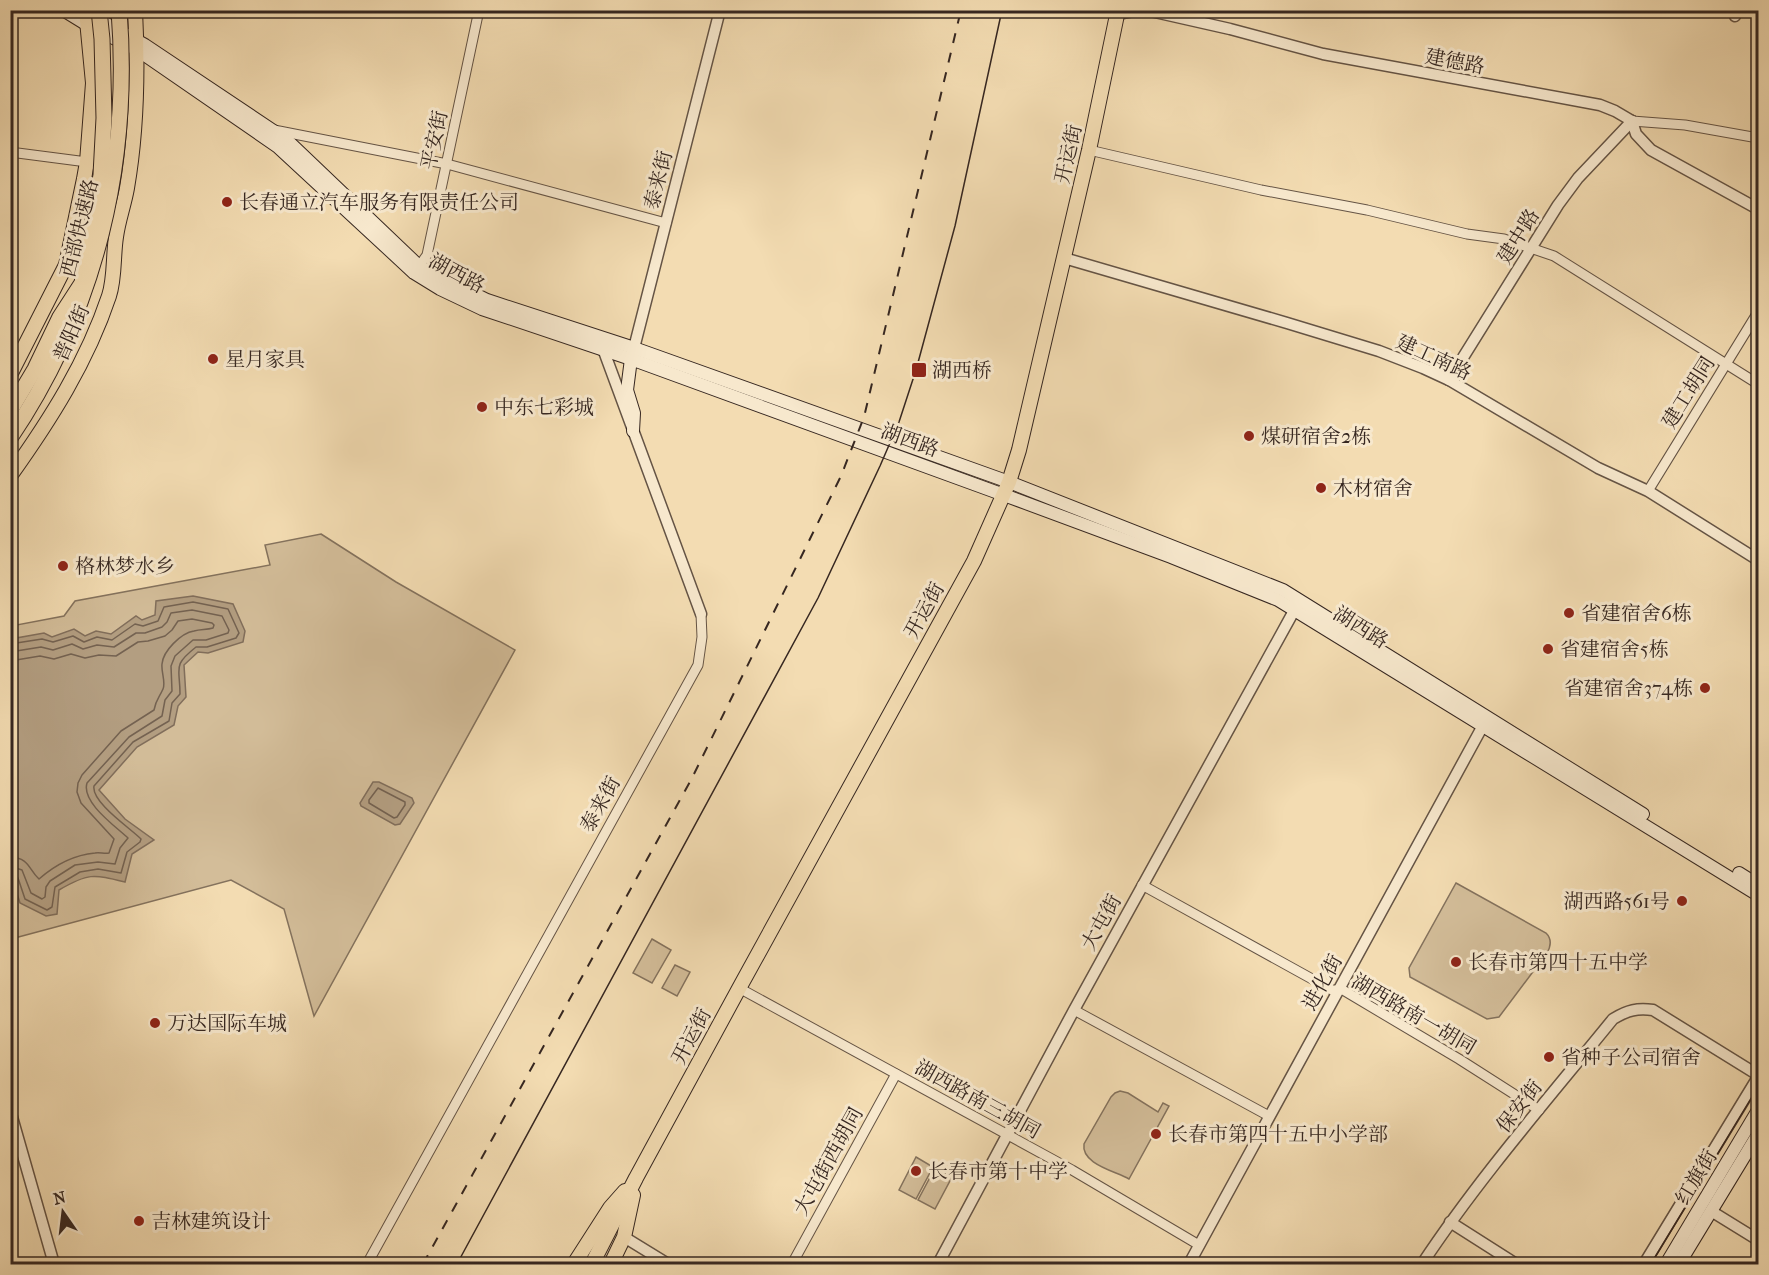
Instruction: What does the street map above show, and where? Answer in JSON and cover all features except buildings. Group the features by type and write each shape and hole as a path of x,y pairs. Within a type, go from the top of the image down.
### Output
{"highway":[{"name":"西部快速路","path":"10,438 39,393 65,342 86,290 103,235 113,181 120,121 121,52 118,10"},
{"name":"西部快速路","path":"10,411 35,369 60,317 82,284 101,175 104,96 102,39 88,14"}],"main road":[{"name":"湖西路","path":"63,10 88,14 286,140 416,270 487,300 599,337 632,353 1283,590 1296,604 1758,895"},
{"name":"普阳街","path":"10,476 42,431 79,368 110,294 116,235 128,177 136,84 135,10"},
{"name":"开运街","path":"592,1264 739,988 974,561 1006,488 1019,450 1089,150 1118,12"},
{"name":"普阳街","path":"10,375 66,265 87,162 93,83 88,14"},
{"name":"湖西路","path":"136,45 278,147 440,289 482,309 604,350 632,353"},
{"path":"632,353 627,390 634,413 633,431"},
{"name":"湖西路","path":"1485,721 1758,885"},
{"name":"红旗街","path":"1666,1264 1758,1110"},
{"name":"红旗街","path":"1679,1264 1758,1134"},
{"name":"开运街","path":"611,1264 624,1237 636,1178"},
{"name":"开运街","path":"574,1264 610,1208 636,1178"}],"street":[{"name":"平安街","path":"416,270 427,255 479,10"},
{"name":"泰来街","path":"632,353 720,10"},
{"path":"1118,12 1139,10"},
{"name":"建德路","path":"1146,10 1230,28 1323,54 1600,105 1632,121 1685,125 1758,138"},
{"path":"1632,121 1636,134 1651,150 1758,209"},
{"name":"建中路","path":"1449,380 1578,178 1632,121"},
{"path":"271,129 447,164 666,223"},
{"path":"1089,150 1467,234 1503,238 1533,248 1554,256 1758,384"},
{"path":"10,152 87,162"},
{"name":"建工南路","path":"1064,258 1379,351 1423,368 1449,380 1554,444 1648,491 1758,560"},
{"name":"建工胡同","path":"1648,491 1758,312"},
{"name":"泰来街","path":"367,1264 698,665 702,637 701,614 599,337"},
{"name":"大屯街","path":"938,1264 1296,604"},
{"name":"进化街","path":"1189,1264 1485,721"},
{"name":"湖西路南一胡同","path":"1142,885 1332,990 1343,990 1539,1110"},
{"name":"湖西路南三胡同","path":"739,988 1081,1175 1199,1245"},
{"name":"保安街","path":"1422,1264 1450,1222 1539,1110 1613,1019 1626,1011 1638,1008 1653,1011 1758,1076"},
{"path":"1074,1010 1269,1116"},
{"name":"大屯街西胡同","path":"792,1264 896,1074"},
{"path":"1644,1264 1758,1076"},
{"path":"10,1110 54,1264"},
{"path":"1712,1211 1758,1240"},
{"path":"1450,1222 1516,1264"},
{"path":"624,1237 668,1264"}],"shaded area":[{"path":"321,534 396,582 515,650 314,1016 284,909 231,880 11,939 11,626 64,616 75,601 270,565 265,545"},
{"path":"1456,883 1546,933 1550,940 1547,953 1499,1017 1487,1019 1410,977 1409,968"},
{"path":"652,939 671,950 652,983 633,973"},
{"path":"675,965 690,972 677,996 662,988"},
{"path":"1120,1091 1128,1093 1158,1112 1163,1103 1169,1106 1129,1179 1093,1162 1084,1151 1084,1144 1111,1097"},
{"path":"916,1157 933,1167 916,1199 899,1190"},
{"path":"935,1168 952,1177 935,1209 918,1200"}],"water":[{"path":"193,596 233,604 245,631 243,642 208,653 198,652 184,665 186,697 178,706 174,725 137,747 99,790 125,819 154,840 132,854 125,882 105,877 91,877 77,880 59,890 57,914 46,916 20,903 10,871 11,639 44,633 52,637 74,629 85,636 96,631 111,634 136,616 142,620 155,615 156,601"},
{"path":"373,782 379,782 412,798 414,803 400,824 395,825 361,806 360,803"}],"tram line":[{"path":"457,1264 818,598 880,466 899,422 916,370 955,226 1002,10"},
{"path":"1651,1264 1758,1087"}],"railway":[{"path":"423,1264 691,780 841,476 864,417 961,10"}],"place":[{"name":"长春通立汽车服务有限责任公司","path":"227,202"},
{"name":"星月家具","path":"213,359"},
{"name":"湖西桥","path":"919,370"},
{"name":"中东七彩城","path":"482,407"},
{"name":"煤研宿舍2栋","path":"1249,436"},
{"name":"木材宿舍","path":"1321,488"},
{"name":"格林梦水乡","path":"63,566"},
{"name":"省建宿舍6栋","path":"1569,613"},
{"name":"省建宿舍5栋","path":"1548,649"},
{"name":"省建宿舍374栋","path":"1705,688"},
{"name":"湖西路561号","path":"1682,901"},
{"name":"长春市第四十五中学","path":"1456,962"},
{"name":"万达国际车城","path":"155,1023"},
{"name":"省种子公司宿舍","path":"1549,1057"},
{"name":"长春市第四十五中小学部","path":"1156,1134"},
{"name":"长春市第十中学","path":"916,1171"},
{"name":"吉林建筑设计","path":"139,1221"}]}
